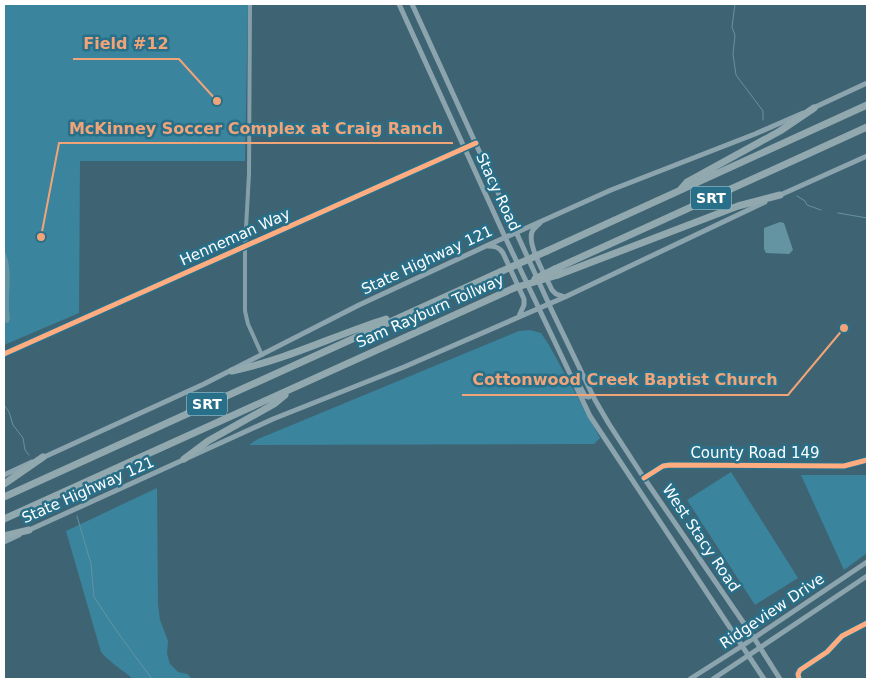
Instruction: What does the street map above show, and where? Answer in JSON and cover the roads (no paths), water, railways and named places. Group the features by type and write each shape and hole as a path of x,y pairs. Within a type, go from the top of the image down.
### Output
{"highway":[{"name":"Sam Rayburn Tollway","path":"4,497 867,105"},
{"path":"679,191 687,182 780,131 814,108"},
{"name":"Sam Rayburn Tollway","path":"4,519 512,289 557,272 867,127"},
{"path":"557,272 738,206 780,195"},
{"path":"232,370 257,366 354,329 411,312"},
{"path":"184,459 208,441 274,404 294,388"},
{"path":"4,484 43,457"},
{"path":"4,536 29,530"}],"main road":[{"name":"Stacy Road","path":"399,4 538,308"},
{"name":"Stacy Road","path":"412,4 549,304"},
{"path":"415,38 426,33"},
{"name":"State Highway 121","path":"4,475 232,370 362,303 505,237 638,179 755,134 867,83"},
{"name":"State Highway 121","path":"4,542 273,419 404,367 565,297 867,156"},
{"path":"542,221 532,231 530,240 552,290 556,294 565,297"},
{"path":"486,246 500,248 503,252 524,299 524,305 519,316"},
{"name":"West Stacy Road","path":"549,304 592,394 609,424 780,679"},
{"name":"West Stacy Road","path":"538,308 593,422 764,679"},
{"path":"570,375 576,377 585,396 592,394"},
{"path":"634,484 644,478"},
{"name":"Ridgeview Drive","path":"690,679 867,562"},
{"name":"Ridgeview Drive","path":"713,679 867,576"}],"street":[{"path":"250,4 249,174 245,246 246,311 248,324 262,355"},
{"name":"Henneman Way","path":"4,354 476,143"},
{"name":"County Road 149","path":"644,478 663,466 670,465 844,466 867,460"},
{"path":"799,679 799,672 828,652 842,636 867,623"}],"waterway":[{"path":"735,4 732,27 735,35 733,54 736,75 763,111 763,120"},
{"path":"797,196 805,201 807,205 821,210"},
{"path":"838,213 867,218"},
{"path":"4,405 9,412 13,425 23,438 25,450 29,455"},
{"path":"77,516 91,564 94,597 152,679"}],"place":[{"name":"Field #12","path":"217,101"},
{"name":"McKinney Soccer Complex at Craig Ranch","path":"41,237"},
{"name":"Cottonwood Creek Baptist Church","path":"844,328"}]}
